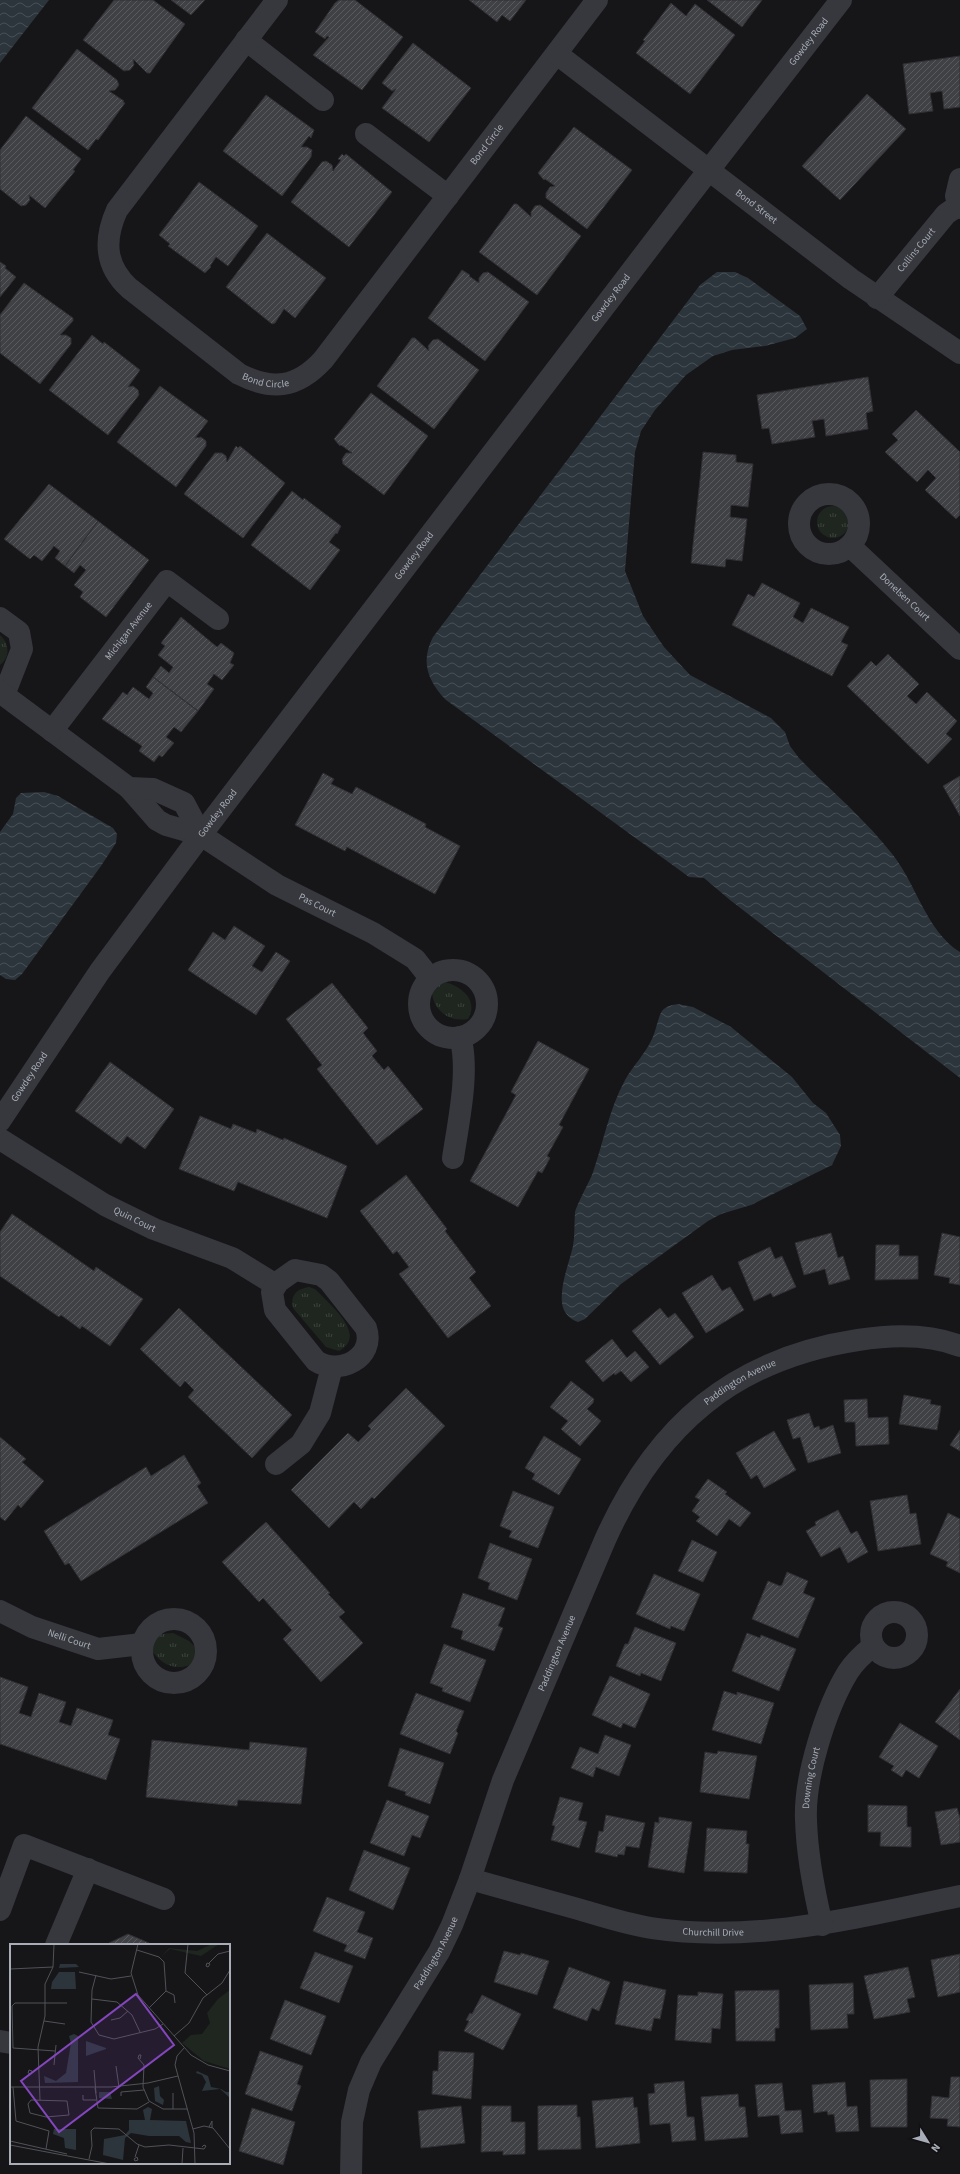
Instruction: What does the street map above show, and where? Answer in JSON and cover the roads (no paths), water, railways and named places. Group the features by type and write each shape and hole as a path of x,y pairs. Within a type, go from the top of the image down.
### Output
{"street":[{"name":"Bond Circle","path":"277,0 117,210 110,226 107,242 110,258 121,280 233,369 250,379 269,384 290,383 301,380 311,373 323,360 597,0"},
{"name":"Gowdey Road","path":"0,1121 100,971 201,835 708,170 841,0"},
{"path":"246,40 323,100"},
{"name":"Bond Street","path":"557,54 877,298 960,353"},
{"path":"366,134 448,196"},
{"name":"Collins Court","path":"877,298 946,214 959,207 956,196 960,179"},
{"name":"Donelsen Court","path":"850,546 960,649"},
{"name":"Michigan Avenue","path":"52,731 167,581 218,619"},
{"path":"0,618 19,632 22,649 2,693 129,788 153,789 184,803 201,835"},
{"name":"Pas Court","path":"201,835 277,885 373,932 415,959 430,978"},
{"path":"451,969 462,971 472,976 481,983 486,994 487,1005 485,1016 479,1026 471,1033 460,1038 449,1038 438,1035 428,1028 422,1019 419,1008 419,997 423,987 430,978 440,972 451,969"},
{"path":"453,1158 462,1098 464,1050 460,1038"},
{"name":"Quin Court","path":"0,1140 105,1205 154,1229 232,1258 276,1285"},
{"path":"295,1270 321,1275 329,1281 366,1328 368,1335 367,1342 360,1356 349,1364 332,1367 324,1366 316,1360 275,1310 272,1292 285,1275 295,1270"},
{"name":"Paddington Avenue","path":"351,2174 352,2122 359,2090 384,2040 439,1952 470,1879 503,1780 620,1506 652,1456 678,1426 711,1399 736,1382 797,1353 827,1345 896,1337 934,1340 960,1346"},
{"path":"276,1464 300,1444 320,1413 332,1367"},
{"name":"Nelli Court","path":"0,1611 32,1627 98,1649 142,1644"},
{"name":"Downing Court","path":"822,1925 814,1894 806,1819 812,1768 827,1716 838,1691 858,1658 873,1646"},
{"path":"0,1910 24,1845 164,1899"},
{"path":"56,1944 88,1869"},
{"name":"Churchill Drive","path":"470,1879 625,1923 652,1928 693,1932 741,1933 822,1925 960,1896"},
{"path":"0,2041 10,2043"}],"water":[{"path":"0,0 49,0 0,63"},
{"path":"717,272 735,272 748,278 800,316 807,329 795,338 765,346 732,350 713,356 686,375 655,410 641,431 635,452 625,571 643,616 664,647 690,675 771,718 785,732 790,746 799,758 860,817 893,855 909,880 930,920 949,943 960,952 960,1078 730,900 704,878 689,877 446,700 435,686 428,671 427,655 433,637 700,285"},
{"path":"44,792 58,796 113,828 117,834 116,843 101,866 22,974 15,980 6,979 0,975 0,832 13,814 16,798 21,793"},
{"path":"678,1004 693,1007 731,1027 792,1077 813,1103 826,1113 840,1135 841,1146 832,1165 751,1205 721,1214 708,1221 621,1284 585,1319 578,1322 567,1315 562,1303 562,1289 573,1246 576,1210 592,1175 610,1115 619,1091 649,1044 662,1011 671,1005"}]}
